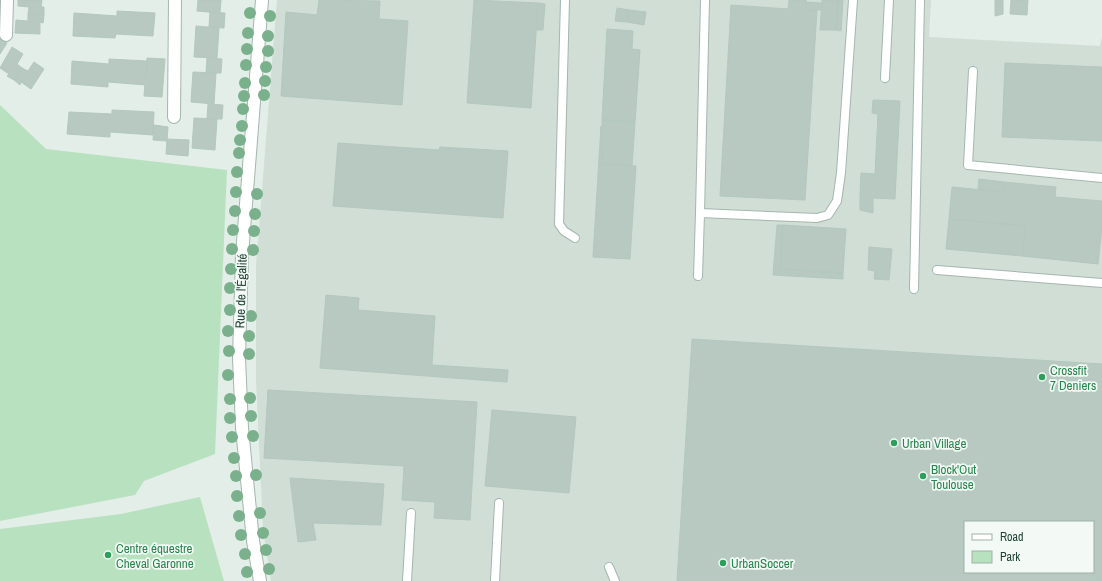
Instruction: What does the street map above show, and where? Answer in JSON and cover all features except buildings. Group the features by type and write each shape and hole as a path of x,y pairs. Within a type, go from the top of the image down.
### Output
{"street":[{"path":"6,35 7,0"},
{"path":"174,118 175,0"},
{"name":"Rue de l'Égalité","path":"260,581 253,541 242,436 239,358 242,255 262,0"}],"lane":[{"path":"565,0 559,224 564,231 575,238"},
{"path":"698,276 705,0"},
{"path":"700,213 817,218 828,215 836,201 841,173 853,0"},
{"path":"885,78 890,0"},
{"path":"914,289 920,0"},
{"path":"973,72 968,166 1102,178"},
{"path":"937,270 1102,283"},
{"path":"495,581 499,503"},
{"path":"407,581 411,513"},
{"path":"609,567 615,581"}],"shaded area":[{"path":"277,0 931,0 929,37 1100,46 1102,36 1102,581 271,581 263,529 256,379 256,266"}],"green space":[{"path":"0,105 46,149 227,170 215,454 144,481 135,495 0,521"},
{"name":"Centre équestre Cheval Garonne","path":"200,497 224,581 0,581 0,529 121,514"}],"place":[{"name":"Crossfit 7 Deniers","path":"1042,377"},
{"name":"Urban Village","path":"894,443"},
{"name":"Block'Out Toulouse","path":"923,476"},
{"name":"Centre équestre Cheval Garonne","path":"108,555"},
{"name":"UrbanSoccer","path":"723,563"}]}
